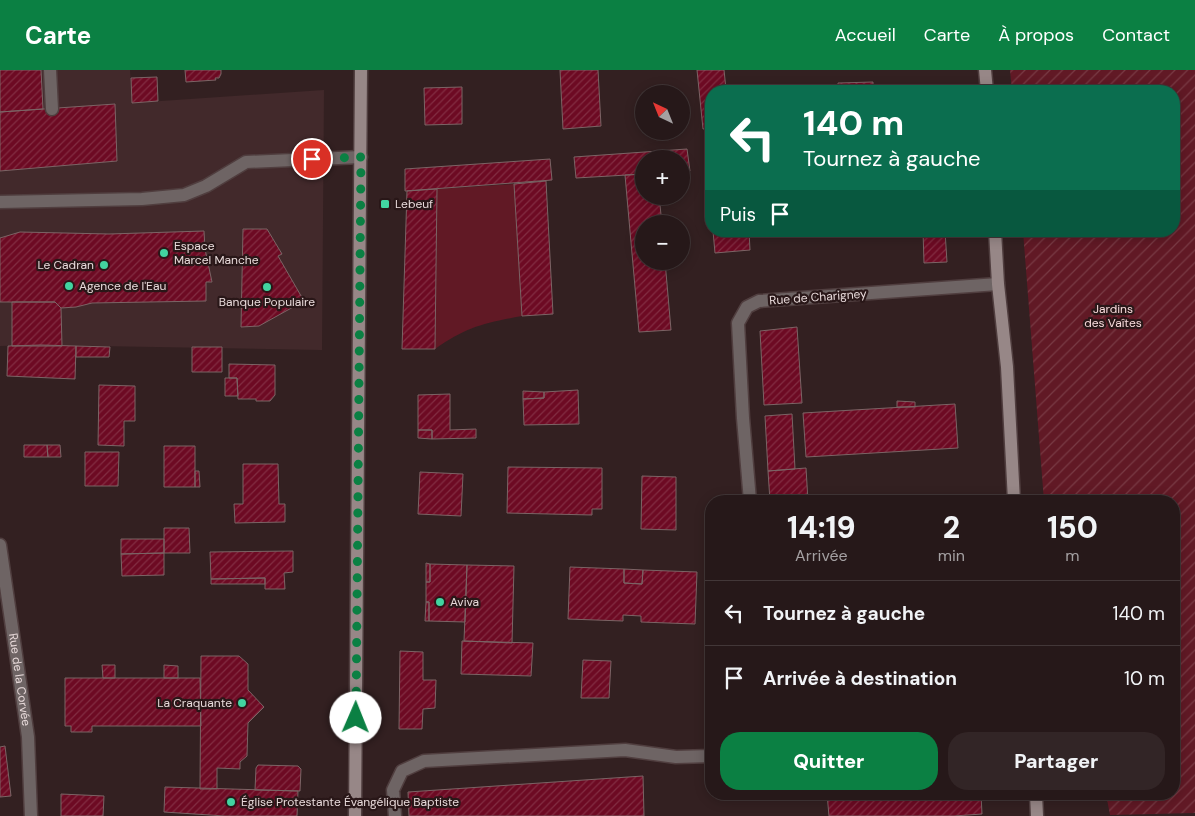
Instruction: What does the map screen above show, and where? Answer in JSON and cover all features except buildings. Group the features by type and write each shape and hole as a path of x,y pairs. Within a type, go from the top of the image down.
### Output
{"main road":[{"path":"355,816 361,70"},
{"path":"985,70 986,85"},
{"path":"995,237 998,284 1007,367 1014,495"},
{"path":"1037,800 1038,816"}],"street":[{"path":"50,70 52,108"},
{"path":"0,202 142,199 184,195 206,186 246,162 361,157"},
{"name":"Rue de Charigney","path":"749,495 738,323 747,307 759,301 998,284"},
{"name":"Rue de la Corvée","path":"0,546 28,737 32,816"},
{"path":"394,816 393,790 402,771 424,761 625,750 676,757 705,756"}],"shaded area":[{"path":"0,70 130,70 132,103 324,90 322,350 41,345 0,346"}],"green space":[{"name":"Jardins des Vaîtes","path":"1010,70 1195,70 1195,813 1110,815 1107,800 1180,800 1180,495 1044,495 1023,237 1180,237 1180,85 1011,85"},
{"path":"514,184 522,316 476,327 456,336 435,349 437,189"}],"place":[{"name":"Lebeuf","path":"385,204"},
{"name":"Espace Marcel Manche","path":"164,253"},
{"name":"Le Cadran","path":"104,265"},
{"name":"Agence de l'Eau","path":"69,286"},
{"name":"Banque Populaire","path":"267,287"},
{"name":"Aviva","path":"440,602"},
{"name":"La Craquante","path":"242,703"},
{"name":"Église Protestante Évangélique Baptiste","path":"231,802"}],"route":[{"path":"312,159 361,157 356,718"}]}
